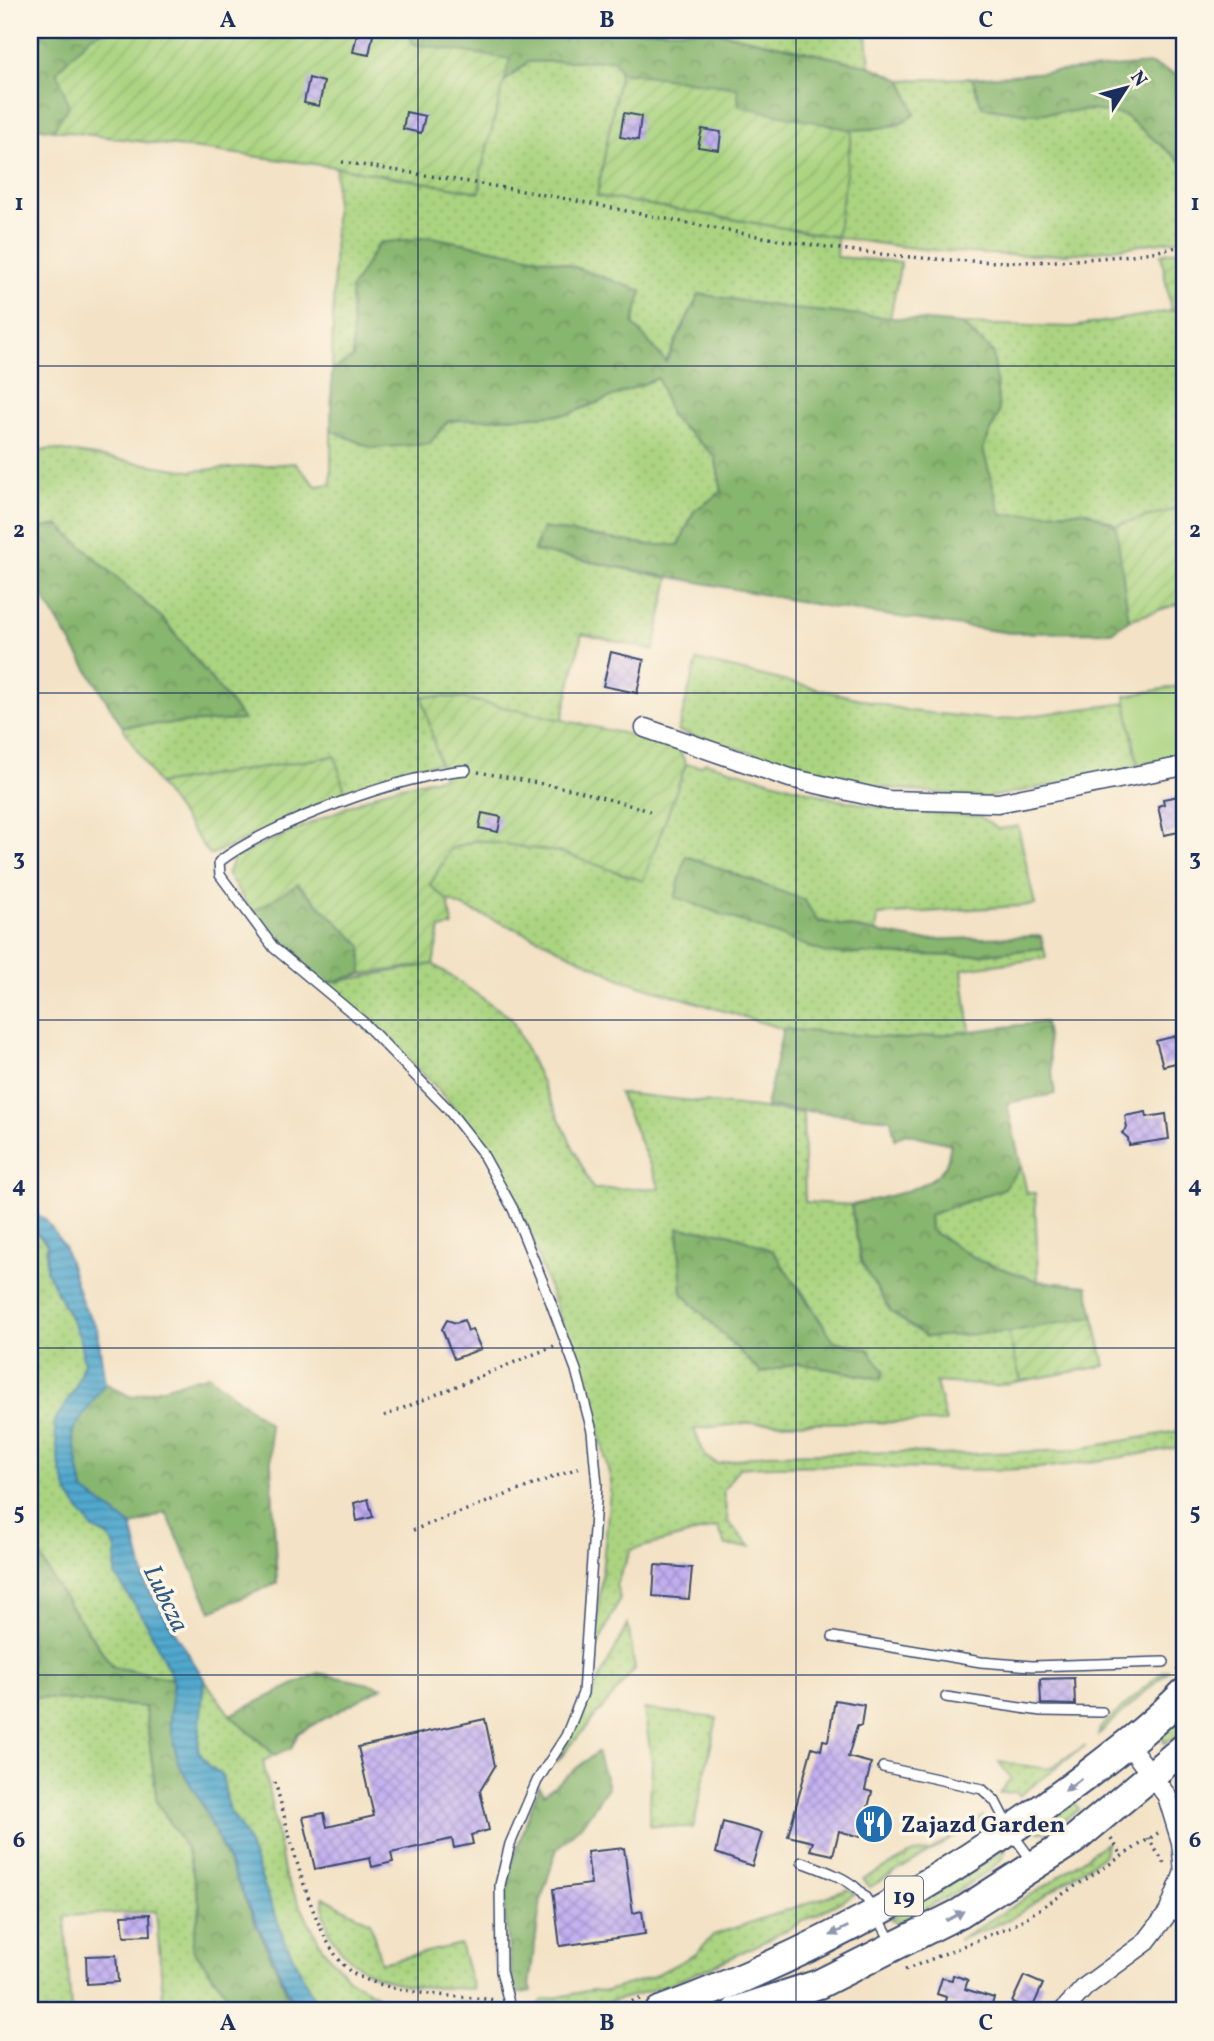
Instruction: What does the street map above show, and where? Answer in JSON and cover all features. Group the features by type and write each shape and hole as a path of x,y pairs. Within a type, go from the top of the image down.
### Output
{"highway":[{"name":"19","path":"653,2004 756,1973 875,1912 1011,1832 1128,1744 1179,1684"},
{"name":"19","path":"736,2011 899,1959 960,1913 1036,1867 1154,1776 1184,1748"}],"street":[{"path":"645,728 790,778 888,800 998,803 1184,766"},
{"path":"1063,2011 1085,1987 1145,1943 1168,1913 1184,1872 1176,1823 1167,1796 1128,1744"}],"lane":[{"path":"466,770 444,771 386,786 267,834 233,851 219,862 220,875 274,948 362,1021 447,1108 481,1151 513,1209 566,1341 592,1431 597,1485 583,1693 566,1736 537,1781 510,1844 500,1885 502,1971 510,2007"},
{"path":"833,1637 981,1662 1032,1667 1164,1662"},
{"path":"946,1697 1041,1711 1102,1712"},
{"path":"883,1767 982,1789 995,1801 1011,1832 1036,1867"},
{"path":"802,1862 847,1878 866,1896 899,1959"}],"path":[{"path":"342,162 565,199 709,229 903,256 1013,264 1108,257 1184,244"},
{"path":"466,770 576,790 650,810"},
{"path":"384,1416 566,1341"},
{"path":"413,1530 594,1462"},
{"path":"1179,1684 1184,1661"},
{"path":"275,1782 307,1895 326,1941 355,1976 405,1992 510,2007"},
{"path":"899,1959 1016,1924 1148,1838 1176,1823"},
{"path":"1148,1838 1164,1863 1163,1872"},
{"path":"598,2011 653,2004"}],"green space":[{"path":"46,30 107,30 91,36 69,106 53,130 36,127 30,136 30,51"},
{"path":"107,30 409,30 412,44 510,59 481,171 480,192 336,167 53,130 69,106 57,71 91,36"},
{"path":"409,30 709,30 870,66 902,80 915,114 896,124 874,129 828,127 739,106 737,88 620,72 614,60 528,62 504,82 509,59 412,44"},
{"path":"709,30 984,30 867,34 870,66"},
{"path":"614,60 620,72 597,196 836,237 852,130 899,125 915,114 902,80 972,78 982,107 1030,114 1091,110 1124,115 1184,164 1184,239 1078,253 1019,255 926,249 837,237 836,257 901,262 890,318 793,309 699,294 666,362 632,324 641,291 560,262 431,237 379,243 352,289 353,358 332,370 336,167 480,192 481,171 504,82 528,62"},
{"path":"1151,64 1184,78 1184,164 1124,115 1091,110 1030,114 982,107 972,78"},
{"path":"620,72 737,88 739,106 852,130 837,237 597,196"},
{"path":"431,237 560,262 642,291 633,324 666,362 699,294 793,309 961,324 993,352 999,412 983,449 1001,515 1086,511 1116,525 1129,620 1111,632 1010,633 829,607 534,551 543,528 649,545 679,545 694,511 722,492 715,456 671,417 658,378 569,414 448,421 429,444 372,448 331,430 332,370 353,358 351,289 379,243"},
{"path":"1184,249 1184,309 1171,311 1161,254"},
{"path":"1184,309 1184,507 1116,525 1086,511 1001,516 983,449 999,412 993,352 961,324 1072,327"},
{"path":"658,378 671,417 715,456 722,492 694,511 679,545 649,545 543,528 534,550 669,578 654,650 582,634 562,720 461,698 423,696 440,763 403,770 346,796 334,756 158,784 122,726 243,719 163,619 58,525 35,529 30,515 30,453 51,449 190,471 295,463 316,486 331,484 331,430 372,448 448,421 569,414"},
{"path":"1184,507 1184,602 1129,620 1116,525"},
{"path":"30,515 35,529 58,525 163,619 244,720 122,726 30,576"},
{"path":"697,660 910,711 997,720 1126,703 1138,765 1114,773 985,798 860,785 678,731"},
{"path":"1184,685 1184,756 1138,765 1125,696"},
{"path":"422,696 461,698 677,745 686,764 643,881 563,853 477,840 450,849 430,885 448,901 453,926 440,929 433,964 362,974 362,946 298,884 252,912 227,874 234,857 388,789 443,777"},
{"path":"335,756 346,796 210,855 158,784"},
{"path":"705,762 839,800 902,811 979,816 999,829 1018,826 1035,905 878,915 876,932 818,921 686,857 676,897 826,953 964,956 1044,948 1046,958 962,969 970,1031 905,1039 783,1029 623,980 540,939 448,901 430,885 450,849 477,840 563,853 643,880 686,764 701,766"},
{"path":"686,856 804,900 818,921 919,940 1041,936 1044,948 964,956 826,953 675,897"},
{"path":"297,884 362,946 362,974 324,984 278,942 252,912"},
{"path":"433,964 511,1018 593,1189 660,1188 619,1093 803,1113 805,1202 851,1205 861,1262 926,1337 1008,1332 1021,1381 995,1386 936,1382 946,1422 750,1423 694,1429 705,1456 718,1464 764,1454 910,1452 940,1455 1072,1450 1184,1430 1184,1446 1093,1462 1000,1470 813,1466 739,1468 723,1491 728,1522 751,1547 726,1546 718,1527 631,1550 616,1585 620,1598 594,1654 611,1482 595,1414 522,1213 491,1152 436,1087 375,1027 324,984","holes":["678,1229 800,1288 834,1342 868,1349 880,1379 798,1363 761,1373 682,1293"]},
{"path":"1045,1022 1055,1094 1007,1103 1021,1166 1003,1189 929,1215 930,1230 980,1261 1038,1281 1087,1286 1094,1317 1008,1332 926,1337 891,1312 861,1262 851,1205 902,1192 928,1181 945,1166 951,1144 905,1133 895,1139 891,1119 766,1107 783,1029 905,1039"},
{"path":"1021,1166 1027,1193 1035,1193 1038,1281 980,1261 930,1230 929,1215 1003,1189"},
{"path":"30,1226 47,1244 46,1271 79,1335 84,1362 75,1389 54,1422 93,1529 108,1536 116,1549 115,1575 147,1624 173,1679 113,1667 55,1584 30,1537"},
{"path":"678,1228 729,1233 773,1251 834,1341 868,1349 884,1371 881,1379 798,1363 761,1373 682,1293"},
{"path":"1094,1317 1105,1366 1021,1381 1008,1332"},
{"path":"208,1375 269,1424 277,1583 211,1611 166,1512 132,1526 83,1491 72,1432 105,1383 131,1397"},
{"path":"30,1537 55,1584 113,1667 173,1679 170,1721 178,1763 203,1806 295,2011 240,2011 192,1948 200,1906 188,1852 157,1802 145,1707 30,1697"},
{"path":"628,1624 635,1669 556,1763"},
{"path":"1169,1670 1098,1735 1100,1728 1162,1672"},
{"path":"318,1673 383,1687 298,1733 291,1749 275,1755 230,1715"},
{"path":"204,1679 230,1715 275,1755 263,1761 285,1876 323,1949 348,1978 403,2011 320,2011 285,1941 245,1835 228,1808 222,1775 209,1767 198,1750"},
{"path":"30,1697 145,1707 157,1802 188,1852 200,1906 192,1948 240,2011 164,2011 156,1911 65,1916 71,2011 30,2011"},
{"path":"644,1709 717,1718 693,1828 649,1825 652,1763"},
{"path":"1184,1710 1184,1733 1164,1743 1162,1734"},
{"path":"1086,1745 1019,1796 1016,1792 1000,1793 1011,1778 999,1762 1048,1769"},
{"path":"597,1752 608,1787 584,1822 557,1848 541,1900 529,1986 532,1991 514,1994 504,1907 513,1859 539,1786 544,1794"},
{"path":"1071,1798 1079,1809 1047,1832 1039,1832 1036,1829"},
{"path":"983,1816 985,1819 870,1887 863,1879 913,1853 930,1851"},
{"path":"1106,1843 1104,1855 1009,1920 958,1940 1050,1883"},
{"path":"1006,1849 1002,1858 992,1868 960,1890 898,1923 890,1920"},
{"path":"849,1889 855,1894 700,1972 617,2000 576,2008 533,2011 541,2001 591,1990 607,1991 652,1977 696,1954 713,1935"},
{"path":"323,1897 370,1922 381,1963 460,1944 473,1989 407,1985 368,1972 344,1953 335,1941 328,1928"},
{"path":"451,2002 489,2005 493,2011 422,2011 422,2006"}],"water":[{"path":"30,1211 45,1219 64,1246 83,1305 97,1328 105,1383 72,1432 83,1490 132,1526 146,1585 204,1679 198,1750 209,1767 222,1774 228,1808 245,1835 285,1941 320,2011 297,2011 203,1806 178,1763 170,1721 173,1679 147,1624 115,1575 116,1549 108,1536 93,1529 69,1496 59,1464 54,1422 75,1389 84,1362 79,1335 46,1271 47,1244 30,1226"}],"building":[{"path":"358,30 374,30 369,55 353,52"},
{"path":"309,78 324,82 319,106 304,103"},
{"path":"406,112 425,116 421,133 403,129"},
{"path":"624,113 641,116 638,140 620,137"},
{"path":"702,129 721,132 719,150 698,147"},
{"path":"611,652 644,660 637,693 603,686"},
{"path":"1179,796 1180,801 1184,800 1184,831 1164,835 1158,806 1164,804 1163,799"},
{"path":"482,813 501,817 498,832 479,828"},
{"path":"1184,1034 1184,1061 1163,1066 1156,1041"},
{"path":"1146,1112 1147,1117 1166,1114 1169,1139 1129,1145 1128,1138 1122,1133 1127,1128 1125,1116"},
{"path":"447,1320 456,1323 464,1320 468,1331 472,1329 481,1349 454,1359 442,1329"},
{"path":"368,1499 373,1517 357,1521 354,1503"},
{"path":"655,1565 692,1568 689,1599 653,1596"},
{"path":"1074,1678 1075,1705 1041,1704 1040,1679"},
{"path":"835,1700 864,1705 861,1726 857,1726 848,1757 871,1763 865,1790 872,1792 860,1837 839,1831 833,1855 810,1850 813,1842 788,1836 812,1747 821,1750 823,1740 828,1741"},
{"path":"485,1719 495,1766 480,1791 489,1830 471,1835 473,1844 454,1848 452,1839 391,1853 393,1862 372,1867 370,1858 315,1869 303,1817 324,1813 327,1827 374,1816 358,1747"},
{"path":"723,1822 762,1833 752,1866 716,1853"},
{"path":"624,1848 633,1913 642,1911 645,1934 560,1946 553,1889 591,1884 587,1852"},
{"path":"150,1914 151,1935 124,1936 122,1915"},
{"path":"116,1955 118,1982 87,1984 86,1956"},
{"path":"953,1975 968,1980 965,1989 994,1998 990,2011 975,2011 945,2002 946,1997 937,1994 942,1978 952,1980"},
{"path":"1024,1976 1043,1984 1031,2011 1012,2002"}],"place":[{"name":"Zajazd Garden","path":"874,1824"}],"water label":[{"name":"Lubcza","path":"167,1598"}]}
